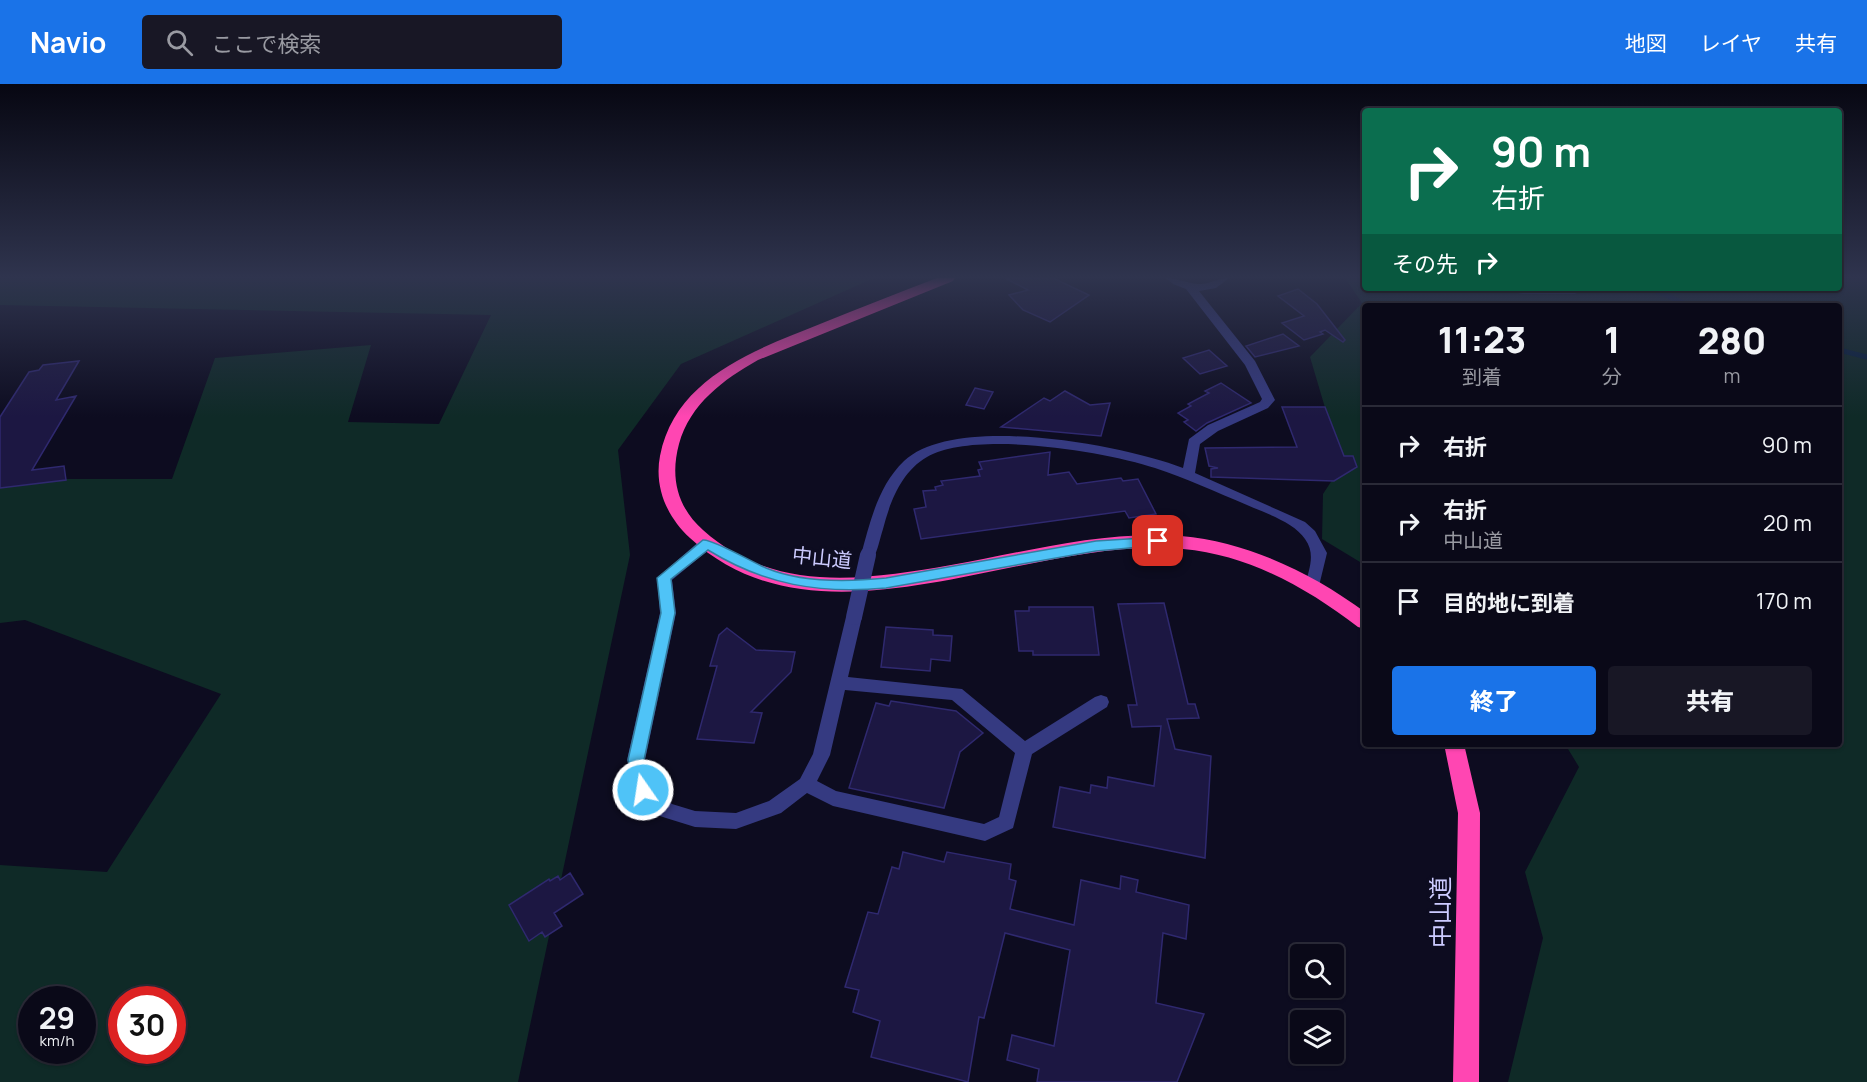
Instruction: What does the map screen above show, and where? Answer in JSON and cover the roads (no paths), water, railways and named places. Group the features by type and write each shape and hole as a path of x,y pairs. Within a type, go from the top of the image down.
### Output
{"highway":[{"name":"中山道","path":"832,325 759,354 724,374 684,413 673,437 668,453 667,468 669,490 675,508 707,543 734,560 765,574 830,586 886,583 1096,546 1158,541 1224,551 1264,563 1313,585 1362,620"},
{"name":"中山道","path":"1455,747 1469,813 1466,1082"}],"street":[{"path":"1188,476 1194,442 1213,428 1264,405 1269,400 1251,364 1220,325"},
{"path":"707,543 664,578 668,613 636,760 643,790 666,810 695,819 736,821 775,807 807,784 821,755 868,555 887,492 903,468 924,453 955,442 1002,441 1096,450 1147,461 1262,507 1306,531 1320,553 1313,585"},
{"path":"838,683 956,694 1024,750"},
{"path":"807,784 833,798 985,833 1007,822 1024,750 1101,702"}],"waterway":[{"path":"1842,351 1867,357"}]}
